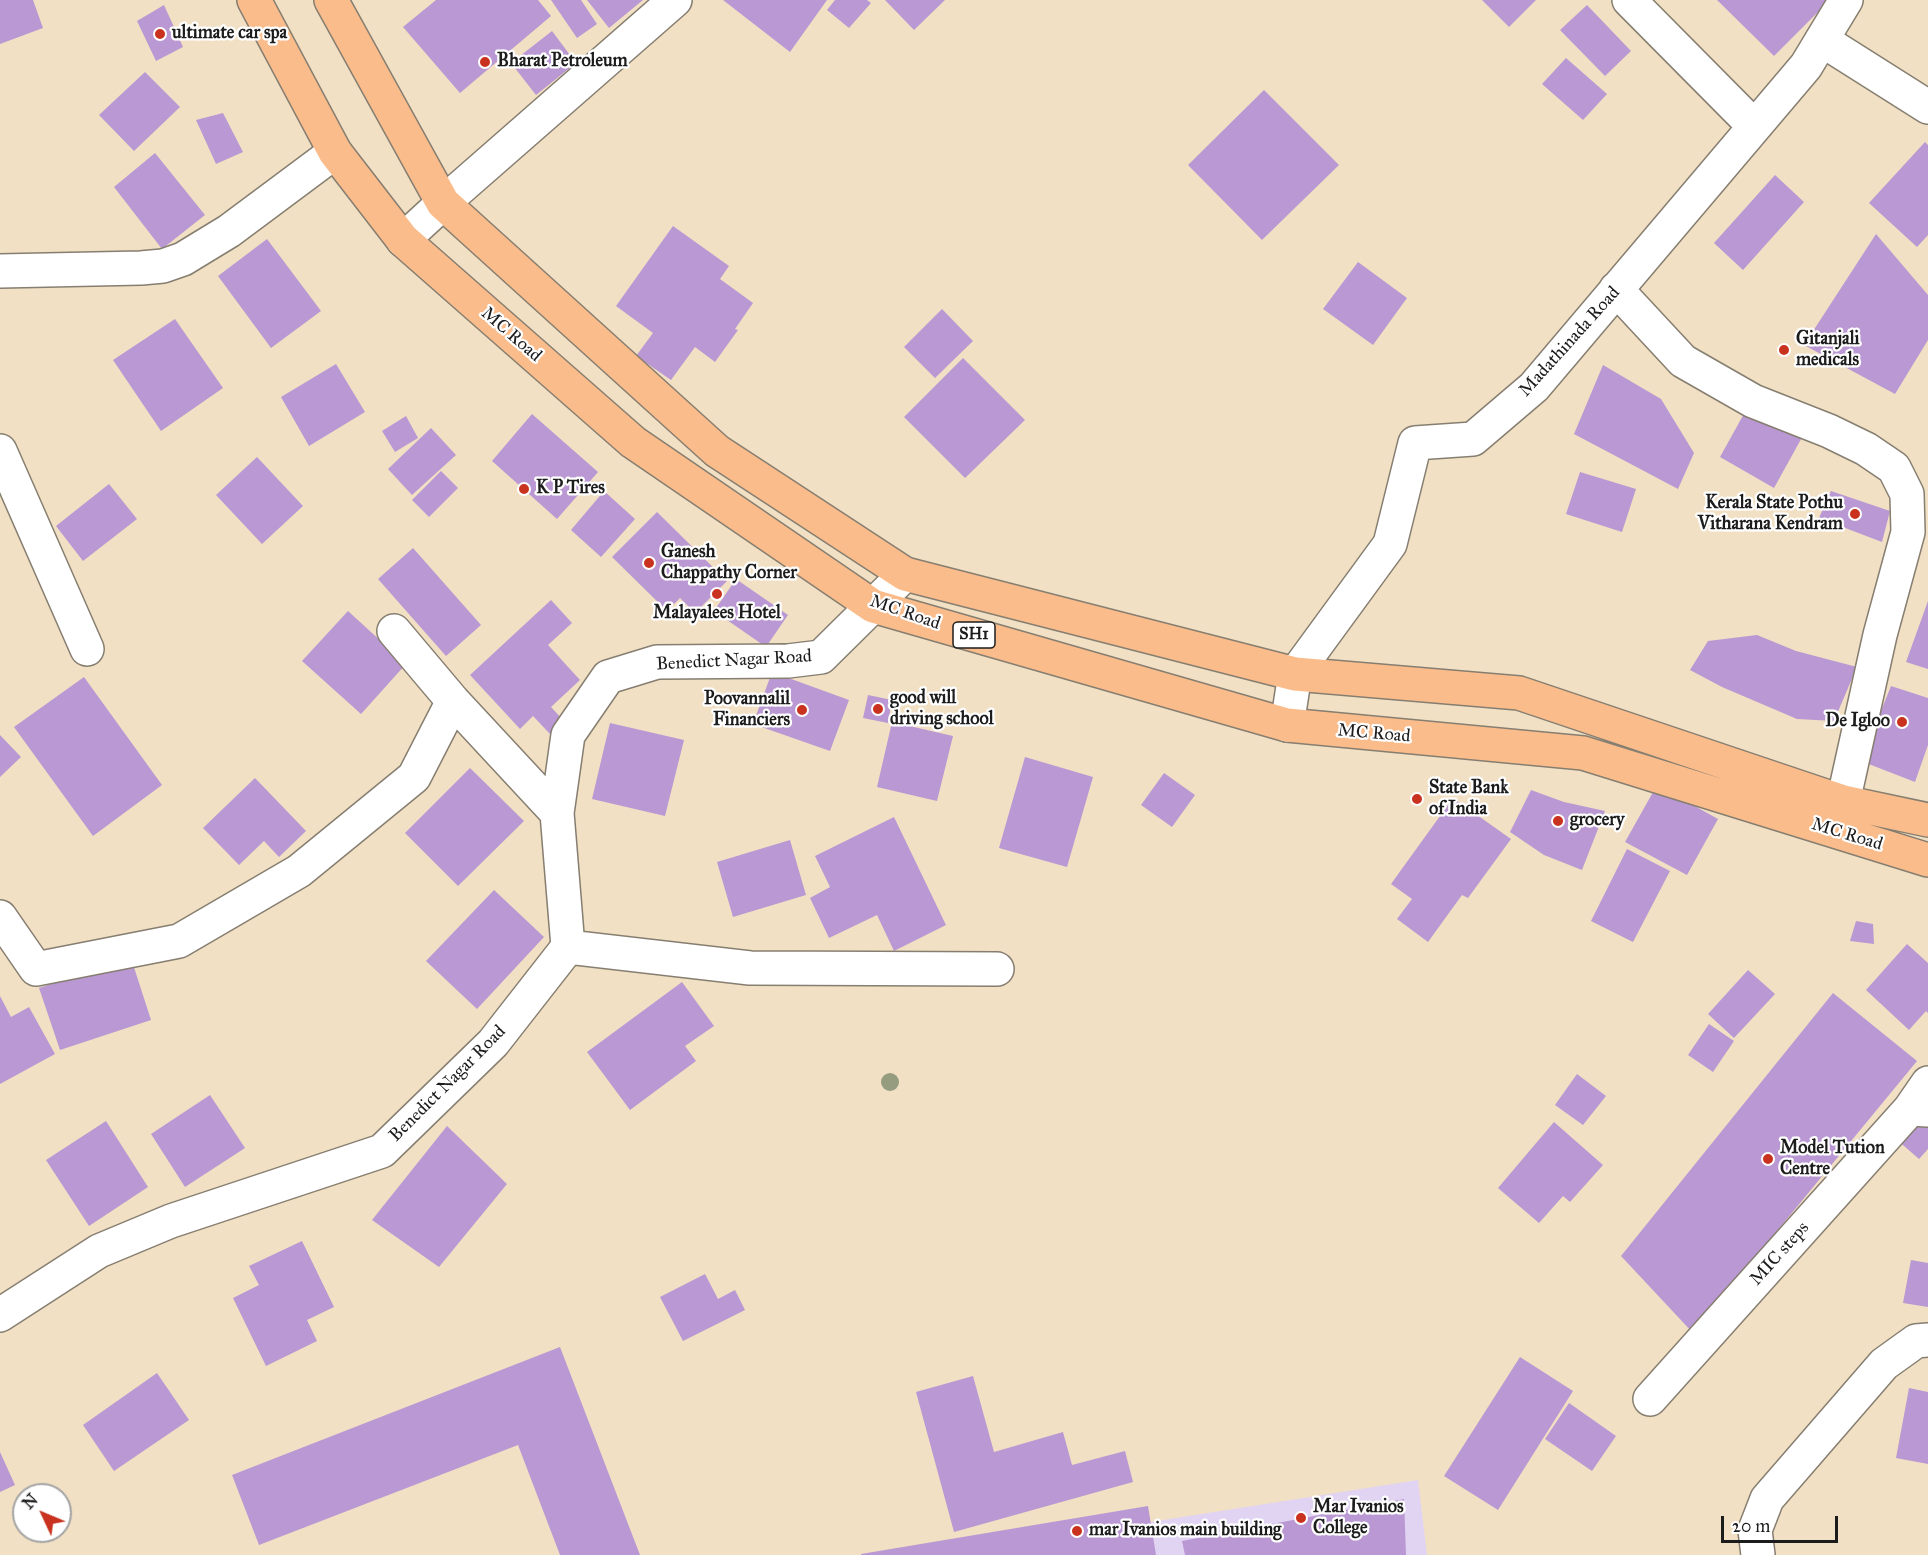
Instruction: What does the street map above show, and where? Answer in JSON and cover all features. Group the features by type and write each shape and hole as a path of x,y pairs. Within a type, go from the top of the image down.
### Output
{"main road":[{"name":"MC Road","path":"254,0 334,152 403,240 633,442 873,606 1287,725 1583,753 1928,860"},
{"name":"MC Road","path":"330,0 443,203 717,451 905,574 1295,674 1519,693 1843,802 1928,820"}],"street":[{"path":"403,240 675,0"},
{"path":"1629,0 1754,126"},
{"name":"Madathinada Road","path":"1287,725 1295,674 1390,544 1415,443 1473,439 1534,387 1806,66 1846,0"},
{"path":"1822,40 1928,107"},
{"path":"0,270 141,268 163,266 183,259 229,231 334,152"},
{"path":"1616,289 1683,361 1753,401 1829,431 1866,449 1893,468 1907,494 1908,532 1880,635 1843,802"},
{"path":"0,451 87,649"},
{"name":"Benedict Nagar Road","path":"0,1315 99,1251 171,1221 382,1151 493,1042 568,947 557,813 568,735 608,677 657,662 788,661 821,657 905,574"},
{"path":"394,632 453,701 557,813"},
{"path":"0,917 36,969 179,941 299,871 414,777 453,701"},
{"path":"568,947 750,968 997,969"},
{"name":"MIC steps","path":"1650,1399 1922,1101"},
{"path":"1758,1555 1755,1530 1767,1499 1884,1364 1916,1341 1928,1340"}],"shaded area":[{"name":"Mar Ivanios College","path":"1418,1480 1427,1555 940,1555"}],"building":[{"path":"0,0 33,0 43,28 0,44"},
{"path":"436,0 538,0 551,16 460,93 403,27"},
{"path":"551,0 581,0 597,24 577,38"},
{"path":"587,0 643,0 609,28"},
{"path":"723,0 827,0 790,52"},
{"path":"835,0 867,0 871,3 849,28 827,10"},
{"path":"885,0 945,0 914,30"},
{"path":"1482,0 1536,0 1509,27"},
{"path":"1717,0 1830,0 1774,56"},
{"name":"ultimate car spa","path":"164,5 183,47 156,61 137,21"},
{"path":"1587,5 1631,51 1605,76 1560,30"},
{"path":"552,31 576,63 536,95 511,63"},
{"path":"1566,58 1607,94 1583,120 1542,84"},
{"path":"145,72 180,107 134,151 99,115"},
{"path":"1264,90 1339,165 1262,240 1188,165"},
{"path":"223,113 243,152 216,164 196,120"},
{"path":"1925,142 1928,145 1928,235 1917,247 1869,203"},
{"path":"155,153 205,215 162,249 114,187"},
{"path":"1775,175 1804,202 1743,270 1714,243"},
{"path":"673,226 729,266 720,279 753,303 735,329 738,330 715,362 695,347 671,380 636,356 653,333 616,306"},
{"path":"1876,234 1928,295 1928,340 1895,394 1804,345"},
{"path":"267,239 321,311 271,348 218,276"},
{"path":"1358,262 1407,298 1373,345 1323,309"},
{"path":"942,309 973,341 935,378 904,347"},
{"path":"175,319 223,388 161,431 113,360"},
{"path":"963,358 1025,420 965,478 904,417"},
{"path":"336,364 365,412 309,446 281,397"},
{"path":"1603,365 1661,399 1694,453 1678,489 1574,434"},
{"path":"1756,392 1810,423 1774,488 1720,457"},
{"path":"532,414 598,472 557,519 492,461"},
{"path":"406,416 418,438 395,452 382,431"},
{"path":"431,428 456,455 412,495 388,469"},
{"path":"257,457 303,506 262,544 216,495"},
{"path":"441,471 458,488 429,517 412,500"},
{"path":"1580,472 1636,489 1622,532 1566,514"},
{"path":"109,484 137,519 83,561 56,526"},
{"path":"604,491 635,519 601,557 571,530"},
{"name":"Kerala State Pothu Vitharana Kendram","path":"1831,491 1890,511 1882,542 1819,518"},
{"path":"657,512 727,581 695,613 680,598 667,611 612,557"},
{"path":"413,548 481,625 446,656 378,579"},
{"path":"736,579 788,615 766,647 714,611"},
{"path":"551,600 572,623 548,645 580,680 551,707 564,721 550,734 533,716 520,729 470,675"},
{"path":"1928,601 1928,669 1906,662"},
{"path":"348,611 406,664 361,714 302,661"},
{"path":"1757,635 1796,651 1857,667 1834,721 1797,719 1722,687 1690,670 1708,641"},
{"path":"772,672 849,700 830,751 753,724"},
{"path":"84,677 162,785 93,836 14,727"},
{"name":"De Igloo","path":"1891,686 1928,698 1928,745 1915,782 1861,761"},
{"name":"good will driving school","path":"868,695 892,700 888,723 863,718"},
{"path":"892,722 953,736 937,801 877,787"},
{"path":"610,723 684,740 665,816 592,799"},
{"path":"0,735 21,757 0,777"},
{"path":"1025,757 1093,777 1067,867 999,848"},
{"path":"470,768 524,821 458,886 405,833"},
{"path":"1164,773 1195,795 1172,827 1141,805"},
{"path":"255,778 306,831 279,857 264,841 239,865 203,828"},
{"path":"1657,785 1718,819 1687,875 1625,842"},
{"name":"grocery","path":"1531,790 1564,802 1605,811 1582,870 1544,855 1510,832"},
{"path":"1453,798 1511,839 1468,898 1462,895 1428,942 1397,919 1412,899 1391,884"},
{"path":"894,817 946,925 894,951 877,915 829,938 810,898 830,887 815,856"},
{"path":"790,840 806,895 733,917 717,862"},
{"path":"1627,849 1670,871 1633,942 1591,921"},
{"path":"494,890 544,937 477,1009 426,961"},
{"path":"1856,921 1873,924 1874,944 1850,941"},
{"path":"1907,944 1928,963 1928,1013 1926,1011 1909,1030 1866,990"},
{"path":"131,958 151,1020 60,1050 39,988"},
{"path":"1748,970 1775,994 1734,1038 1708,1014"},
{"path":"682,982 714,1026 685,1046 696,1061 630,1110 587,1052"},
{"name":"Model Tution Centre","path":"1833,993 1917,1061 1693,1333 1621,1256"},
{"path":"0,996 11,1017 29,1007 55,1054 0,1084"},
{"path":"1709,1024 1734,1041 1713,1072 1688,1055"},
{"path":"1577,1074 1606,1096 1583,1125 1555,1105"},
{"path":"210,1095 245,1148 185,1187 151,1134"},
{"path":"1920,1112 1928,1119 1928,1149 1919,1159 1896,1139"},
{"path":"106,1121 148,1187 89,1226 46,1160"},
{"path":"1554,1122 1603,1165 1570,1202 1563,1196 1539,1223 1498,1188"},
{"path":"447,1126 507,1184 439,1267 372,1220"},
{"path":"302,1241 334,1307 307,1320 317,1341 266,1366 233,1298 259,1285 249,1266"},
{"path":"1911,1260 1928,1263 1928,1307 1903,1303"},
{"path":"705,1274 718,1299 735,1290 745,1310 683,1341 660,1297"},
{"path":"560,1347 640,1555 560,1555 518,1445 259,1545 232,1475"},
{"path":"1520,1357 1573,1391 1498,1510 1444,1476"},
{"path":"157,1373 189,1420 114,1471 83,1425"},
{"path":"973,1376 994,1452 1063,1432 1072,1465 1125,1451 1133,1482 954,1532 916,1392"},
{"path":"1909,1388 1928,1392 1928,1464 1896,1458"},
{"path":"1569,1403 1616,1436 1592,1471 1545,1439"},
{"path":"0,1452 14,1483 0,1492"},
{"path":"1404,1499 1406,1555 1185,1555 1182,1541"},
{"name":"mar Ivanios main building","path":"1148,1506 1156,1555 861,1555 861,1554"}],"place":[{"name":"ultimate car spa","path":"160,34"},
{"name":"Bharat Petroleum","path":"485,62"},
{"name":"Gitanjali medicals","path":"1784,350"},
{"name":"K P Tires","path":"524,489"},
{"name":"Kerala State Pothu Vitharana Kendram","path":"1855,514"},
{"name":"Ganesh Chappathy Corner","path":"649,563"},
{"name":"Malayalees Hotel","path":"717,594"},
{"name":"good will driving school","path":"878,709"},
{"name":"Poovannalil Financiers","path":"802,710"},
{"name":"De Igloo","path":"1902,722"},
{"name":"State Bank of India","path":"1417,799"},
{"name":"grocery","path":"1558,821"},
{"name":"Model Tution Centre","path":"1768,1159"},
{"name":"Mar Ivanios College","path":"1301,1518"},
{"name":"mar Ivanios main building","path":"1077,1531"}]}
